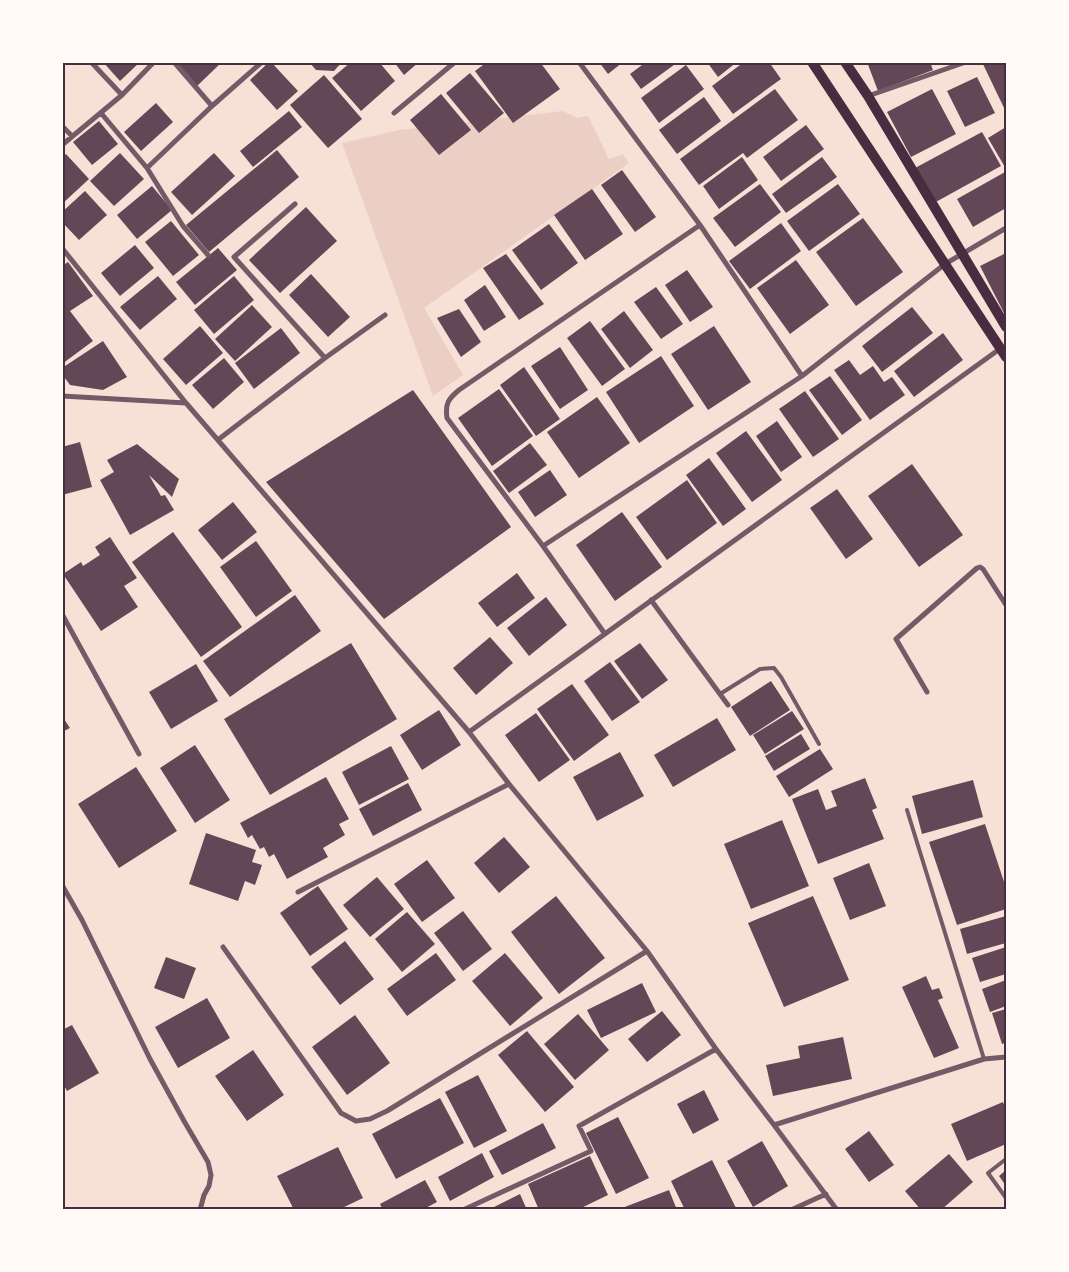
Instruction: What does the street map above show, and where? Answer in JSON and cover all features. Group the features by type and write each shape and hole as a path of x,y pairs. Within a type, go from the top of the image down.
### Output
{"main road":[{"path":"812,62 1004,352"},
{"path":"845,62 868,96 1006,327"}],"street":[{"path":"91,62 122,96"},
{"path":"62,145 122,96 154,62"},
{"path":"174,62 212,106"},
{"path":"147,168 212,106 262,62"},
{"path":"394,112 455,62"},
{"path":"579,62 700,225 802,376"},
{"path":"868,96 966,62"},
{"path":"101,113 147,168 183,226 208,255"},
{"path":"62,126 72,136"},
{"path":"295,204 234,257 325,358"},
{"path":"605,634 447,418 446,408 450,398 459,390 700,225"},
{"path":"542,546 802,376 945,264 1006,228"},
{"path":"63,250 186,403 470,732 509,784 648,952 716,1049 837,1210"},
{"path":"219,439 385,315"},
{"path":"470,732 651,600 1004,352"},
{"path":"62,396 186,403"},
{"path":"927,692 896,639 980,567 1006,605"},
{"path":"651,600 728,705"},
{"path":"62,614 139,754"},
{"path":"298,892 509,784"},
{"path":"62,885 82,920 150,1060 208,1162 211,1175 200,1210"},
{"path":"223,947 341,1113 356,1121 370,1119 387,1111 648,952"},
{"path":"463,1210 591,1151 579,1126 716,1049"},
{"path":"774,1125 984,1059 1006,1057"},
{"path":"791,1210 826,1194"}],"lane":[{"path":"720,694 760,669 774,668 819,744"},
{"path":"907,810 984,1059"},
{"path":"1006,1159 988,1174 1006,1198"}],"shaded area":[{"path":"563,111 577,118 588,116 609,159 623,154 629,163 424,308 463,375 433,396 342,143 399,130"}],"building":[{"path":"103,62 140,62 120,81"},
{"path":"176,62 222,62 197,86"},
{"path":"269,62 298,91 277,110 250,80"},
{"path":"309,62 342,62 334,71 316,70"},
{"path":"351,62 379,62 395,81 361,111 332,78"},
{"path":"394,62 419,62 404,75"},
{"path":"487,62 540,62 560,89 513,123 475,71"},
{"path":"599,62 623,62 608,74"},
{"path":"646,62 678,62 641,89 630,74"},
{"path":"707,62 737,62 718,77"},
{"path":"744,62 769,62 781,79 733,114 712,86"},
{"path":"867,62 930,62 933,70 878,91"},
{"path":"982,62 1006,62 1005,110"},
{"path":"686,65 704,89 659,123 641,98"},
{"path":"470,73 504,113 479,133 446,93"},
{"path":"324,75 362,119 328,148 290,105"},
{"path":"977,77 995,113 965,127 947,91"},
{"path":"775,89 798,120 747,158 743,153 699,185 680,159"},
{"path":"932,89 956,134 911,157 887,112"},
{"path":"441,94 471,130 439,155 410,120"},
{"path":"704,97 721,121 677,154 659,130"},
{"path":"156,103 173,122 141,151 124,132"},
{"path":"289,111 302,127 253,167 240,151"},
{"path":"99,121 118,144 92,165 73,142"},
{"path":"806,125 824,149 781,181 763,157"},
{"path":"1006,127 1006,169 988,138"},
{"path":"982,132 1001,166 934,203 915,168"},
{"path":"277,150 299,177 209,252 186,225"},
{"path":"120,153 144,179 114,206 90,181"},
{"path":"214,153 235,176 192,215 171,192"},
{"path":"66,154 89,179 62,204 62,157"},
{"path":"742,157 758,180 719,209 703,186"},
{"path":"822,157 837,177 786,213 772,194"},
{"path":"622,170 656,217 635,232 601,185"},
{"path":"1005,172 1006,208 973,227 957,199"},
{"path":"760,184 781,212 735,247 713,218"},
{"path":"838,184 860,214 809,251 787,221"},
{"path":"152,186 172,210 137,239 117,215"},
{"path":"592,189 623,234 585,260 554,215"},
{"path":"85,191 107,215 79,240 62,222 62,212"},
{"path":"306,207 337,241 280,293 249,260"},
{"path":"863,218 903,272 856,306 816,252"},
{"path":"171,221 199,255 173,276 145,242"},
{"path":"781,223 801,251 750,289 729,261"},
{"path":"549,224 578,263 541,290 512,250"},
{"path":"135,245 154,268 120,296 101,273"},
{"path":"218,248 237,270 195,305 176,282"},
{"path":"1006,253 1006,317 980,266"},
{"path":"506,254 544,304 519,320 483,268"},
{"path":"796,260 829,305 790,334 757,288"},
{"path":"68,262 93,296 70,311 93,341 62,364 62,266"},
{"path":"687,270 713,307 690,322 665,285"},
{"path":"311,274 350,317 328,337 289,295"},
{"path":"158,276 177,299 140,330 120,307"},
{"path":"234,276 254,300 214,334 194,310"},
{"path":"485,285 506,317 484,331 464,300"},
{"path":"656,287 683,324 661,339 634,302"},
{"path":"252,305 272,327 235,361 215,339"},
{"path":"912,307 933,333 882,372 862,346"},
{"path":"459,309 481,342 461,357 437,318"},
{"path":"624,311 653,350 630,368 601,329"},
{"path":"590,321 625,369 602,386 567,338"},
{"path":"200,326 223,353 186,385 163,359"},
{"path":"714,326 751,382 708,410 671,354"},
{"path":"281,328 300,353 254,389 235,363"},
{"path":"943,333 963,360 914,397 894,371"},
{"path":"103,341 127,377 103,390 70,385 62,374 62,368"},
{"path":"560,347 588,390 560,409 531,366"},
{"path":"661,356 694,406 639,443 606,392"},
{"path":"224,358 244,382 213,409 192,385"},
{"path":"849,360 860,375 873,366 884,382 892,377 905,395 870,420 834,370"},
{"path":"524,367 560,419 536,436 500,385"},
{"path":"830,376 862,420 842,435 809,390"},
{"path":"499,389 533,436 492,466 458,418"},
{"path":"413,390 511,527 384,619 266,482"},
{"path":"805,391 839,439 813,457 779,409"},
{"path":"597,397 630,443 579,478 547,432"},
{"path":"777,421 802,457 781,472 756,436"},
{"path":"746,431 782,480 752,502 716,453"},
{"path":"80,442 92,487 62,495 62,447"},
{"path":"530,443 547,465 509,493 493,471"},
{"path":"137,444 179,479 172,497 149,475 161,496 165,495 174,510 130,535 100,480 114,472 107,460"},
{"path":"709,458 746,509 723,526 686,475"},
{"path":"912,464 963,535 919,567 868,496"},
{"path":"550,470 567,495 535,517 518,492"},
{"path":"687,480 717,523 667,560 636,517"},
{"path":"837,489 873,539 846,559 810,508"},
{"path":"233,502 257,532 222,560 198,530"},
{"path":"622,512 662,567 615,601 576,545"},
{"path":"173,532 242,627 201,657 132,562"},
{"path":"110,537 137,578 124,586 138,607 101,631 63,574 81,562 83,566 100,555 95,547"},
{"path":"256,541 292,591 256,617 220,567"},
{"path":"517,573 535,598 497,627 478,603"},
{"path":"295,595 321,631 230,697 203,661"},
{"path":"546,597 567,625 529,656 507,628"},
{"path":"490,637 513,663 476,695 453,668"},
{"path":"351,643 397,719 270,795 224,719"},
{"path":"640,643 668,680 642,699 614,661"},
{"path":"610,662 640,702 612,721 584,681"},
{"path":"196,664 218,701 171,729 149,692"},
{"path":"771,681 790,710 750,736 731,707"},
{"path":"572,684 609,735 574,761 537,709"},
{"path":"439,710 461,745 422,770 400,735"},
{"path":"792,711 804,729 765,754 753,735"},
{"path":"536,713 570,760 539,782 505,735"},
{"path":"62,716 70,728 62,732"},
{"path":"717,718 736,750 673,787 654,755"},
{"path":"801,734 810,749 774,771 765,756"},
{"path":"195,745 230,800 195,823 160,768"},
{"path":"391,746 409,779 359,805 342,772"},
{"path":"820,749 833,769 789,797 776,776"},
{"path":"620,752 644,796 597,821 573,777"},
{"path":"136,767 177,831 119,868 78,804"},
{"path":"326,777 349,819 339,824 345,835 323,848 328,857 287,879 274,854 269,857 264,847 260,849 252,835 248,838 240,823"},
{"path":"865,778 877,808 872,810 884,839 818,864 792,799 818,789 826,810 837,806 831,791"},
{"path":"973,780 983,817 922,834 912,796"},
{"path":"408,783 422,810 373,836 359,809"},
{"path":"782,820 809,886 751,909 724,844"},
{"path":"985,824 1006,888 1006,909 957,925 929,842"},
{"path":"206,833 256,850 252,862 262,865 255,885 245,881 238,901 189,884"},
{"path":"504,837 530,867 499,893 474,863"},
{"path":"427,860 455,898 422,922 394,884"},
{"path":"869,863 886,906 850,920 833,878"},
{"path":"377,877 404,909 370,937 343,905"},
{"path":"318,886 348,929 310,956 280,913"},
{"path":"556,896 605,958 559,994 511,932"},
{"path":"813,896 849,980 784,1007 748,923"},
{"path":"463,911 492,949 463,971 434,933"},
{"path":"407,912 435,944 402,972 375,939"},
{"path":"1006,916 1006,943 967,954 960,929"},
{"path":"345,941 374,979 340,1005 311,967"},
{"path":"1006,947 1006,974 980,982 972,958"},
{"path":"436,953 456,980 407,1016 387,989"},
{"path":"505,953 543,998 510,1026 472,981"},
{"path":"166,957 196,968 184,999 154,988"},
{"path":"926,976 932,990 939,988 943,998 938,1000 959,1048 934,1058 902,987"},
{"path":"1006,980 1006,1006 990,1012 982,989"},
{"path":"642,983 656,1012 601,1038 587,1010"},
{"path":"207,998 230,1038 178,1068 155,1027"},
{"path":"1006,1009 1006,1043 1002,1044 992,1013"},
{"path":"662,1011 681,1035 647,1062 628,1039"},
{"path":"578,1014 609,1050 575,1080 544,1044"},
{"path":"355,1015 390,1063 347,1095 312,1047"},
{"path":"72,1025 99,1073 67,1091 62,1082 62,1030"},
{"path":"527,1031 574,1087 545,1112 498,1055"},
{"path":"843,1037 852,1079 773,1096 766,1065 800,1058 798,1046"},
{"path":"253,1050 284,1095 247,1121 215,1076"},
{"path":"478,1075 507,1131 474,1148 445,1092"},
{"path":"704,1090 719,1120 693,1134 677,1104"},
{"path":"440,1098 464,1143 396,1179 372,1134"},
{"path":"1003,1102 1006,1110 1006,1144 967,1161 951,1124"},
{"path":"618,1117 649,1178 616,1194 586,1133"},
{"path":"543,1123 556,1148 502,1175 489,1151"},
{"path":"869,1131 894,1165 869,1182 845,1149"},
{"path":"762,1141 788,1186 753,1207 727,1161"},
{"path":"338,1147 363,1198 338,1210 294,1210 277,1176"},
{"path":"482,1153 494,1177 450,1201 438,1177"},
{"path":"949,1154 973,1182 941,1210 921,1210 905,1191"},
{"path":"590,1156 608,1195 577,1210 539,1210 528,1184"},
{"path":"712,1160 737,1210 685,1210 671,1181"},
{"path":"1006,1170 1006,1186 999,1176"},
{"path":"425,1180 437,1202 422,1210 383,1210 380,1204"},
{"path":"669,1190 677,1210 623,1210 622,1208"},
{"path":"520,1194 527,1210 488,1210"}]}
